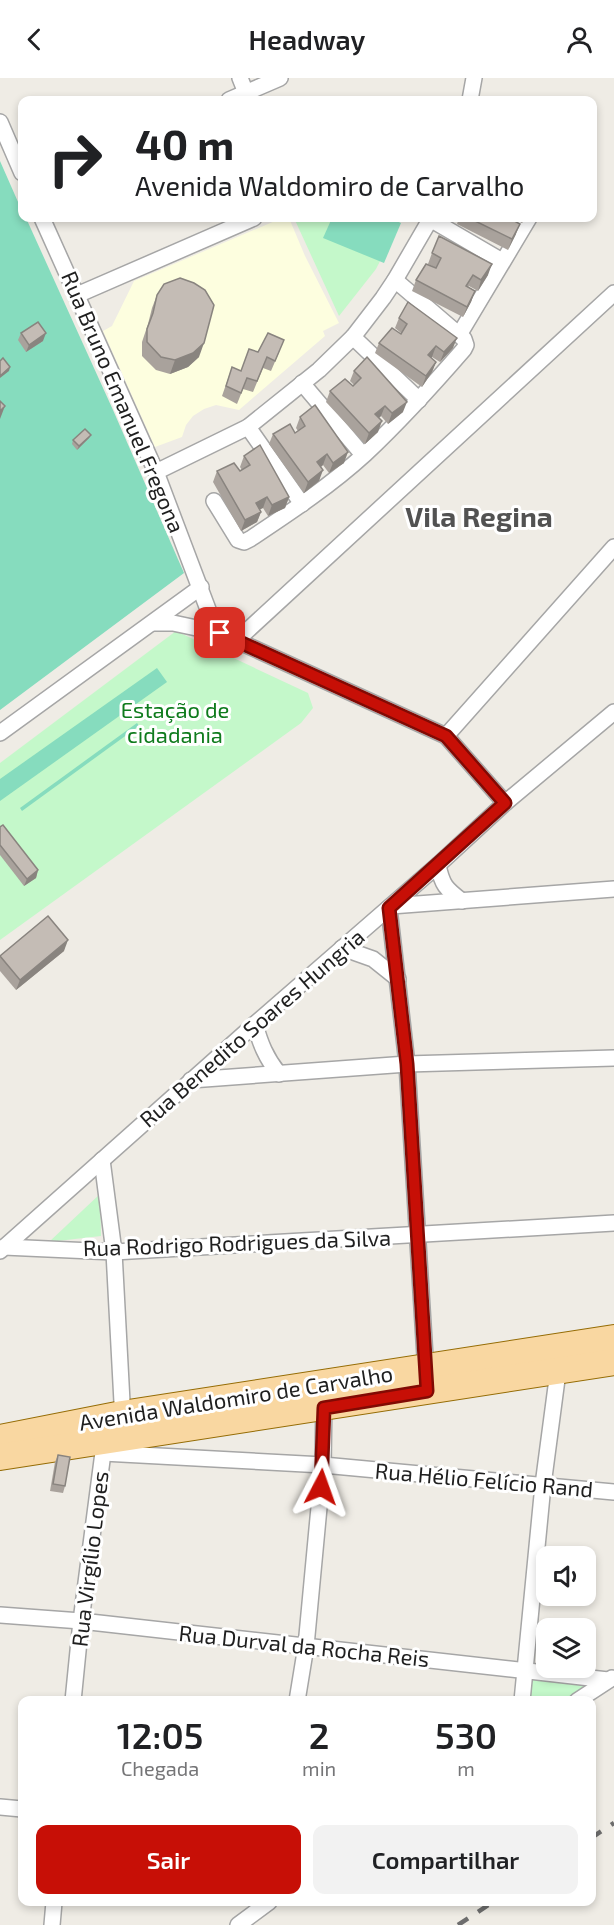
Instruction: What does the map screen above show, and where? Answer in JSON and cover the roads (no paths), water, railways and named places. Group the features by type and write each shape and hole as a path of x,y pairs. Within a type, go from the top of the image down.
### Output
{"main road":[{"name":"Avenida Waldomiro de Carvalho","path":"559,1359 614,1338"},
{"name":"Avenida Waldomiro de Carvalho","path":"0,1457 112,1433 427,1379 559,1359 614,1362"},
{"name":"Avenida Waldomiro de Carvalho","path":"0,1438 112,1433"}],"street":[{"path":"240,78 246,93"},
{"path":"239,96 280,78"},
{"path":"471,96 474,78"},
{"path":"0,122 18,163"},
{"name":"Rua Bruno Emanuel Fregona","path":"44,222 156,472 209,612 220,633"},
{"path":"76,295 245,222"},
{"path":"156,472 248,427 319,370 353,337 395,280 428,222"},
{"path":"437,222 502,261"},
{"path":"459,335 526,222"},
{"path":"214,501 237,540 244,542 302,504 363,455 419,400 464,350 466,345 464,339 395,280"},
{"path":"236,641 614,293"},
{"path":"353,337 419,400"},
{"path":"302,383 363,455"},
{"path":"248,427 302,504"},
{"path":"446,736 614,547"},
{"path":"0,733 201,587"},
{"path":"153,623 173,623 220,633 446,736 505,803"},
{"name":"Rua Benedito Soares Hungria","path":"2,1249 191,1080 438,866 505,803 614,712"},
{"path":"597,726 614,726"},
{"path":"438,866 441,881 462,901"},
{"path":"427,1379 407,1064 390,907 614,889"},
{"path":"342,948 373,959 398,980"},
{"path":"255,1024 267,1059 279,1074"},
{"path":"191,1080 407,1064 614,1058"},
{"name":"Rua Virgílio Lopes","path":"74,1696 81,1621 112,1433 114,1252 102,1160"},
{"name":"Rua Rodrigo Rodrigues da Silva","path":"2,1249 114,1252 614,1223"},
{"path":"522,1696 543,1485 559,1359"},
{"path":"298,1696 306,1646 323,1465 323,1396"},
{"name":"Rua Hélio Felício Rand","path":"112,1433 323,1465 614,1492"},
{"name":"Rua Durval da Rocha Reis","path":"0,1615 81,1621 525,1671 611,1678"},
{"path":"584,1696 611,1678"},
{"path":"0,1807 18,1809"},
{"path":"52,1925 54,1906"},
{"path":"238,1925 264,1906"}],"railway":[{"path":"596,1835 614,1823"},
{"path":"458,1925 487,1906"}],"district":[{"name":"Vila Regina","path":"479,517"}],"park label":[{"name":"Estação de cidadania","path":"175,722"}]}
